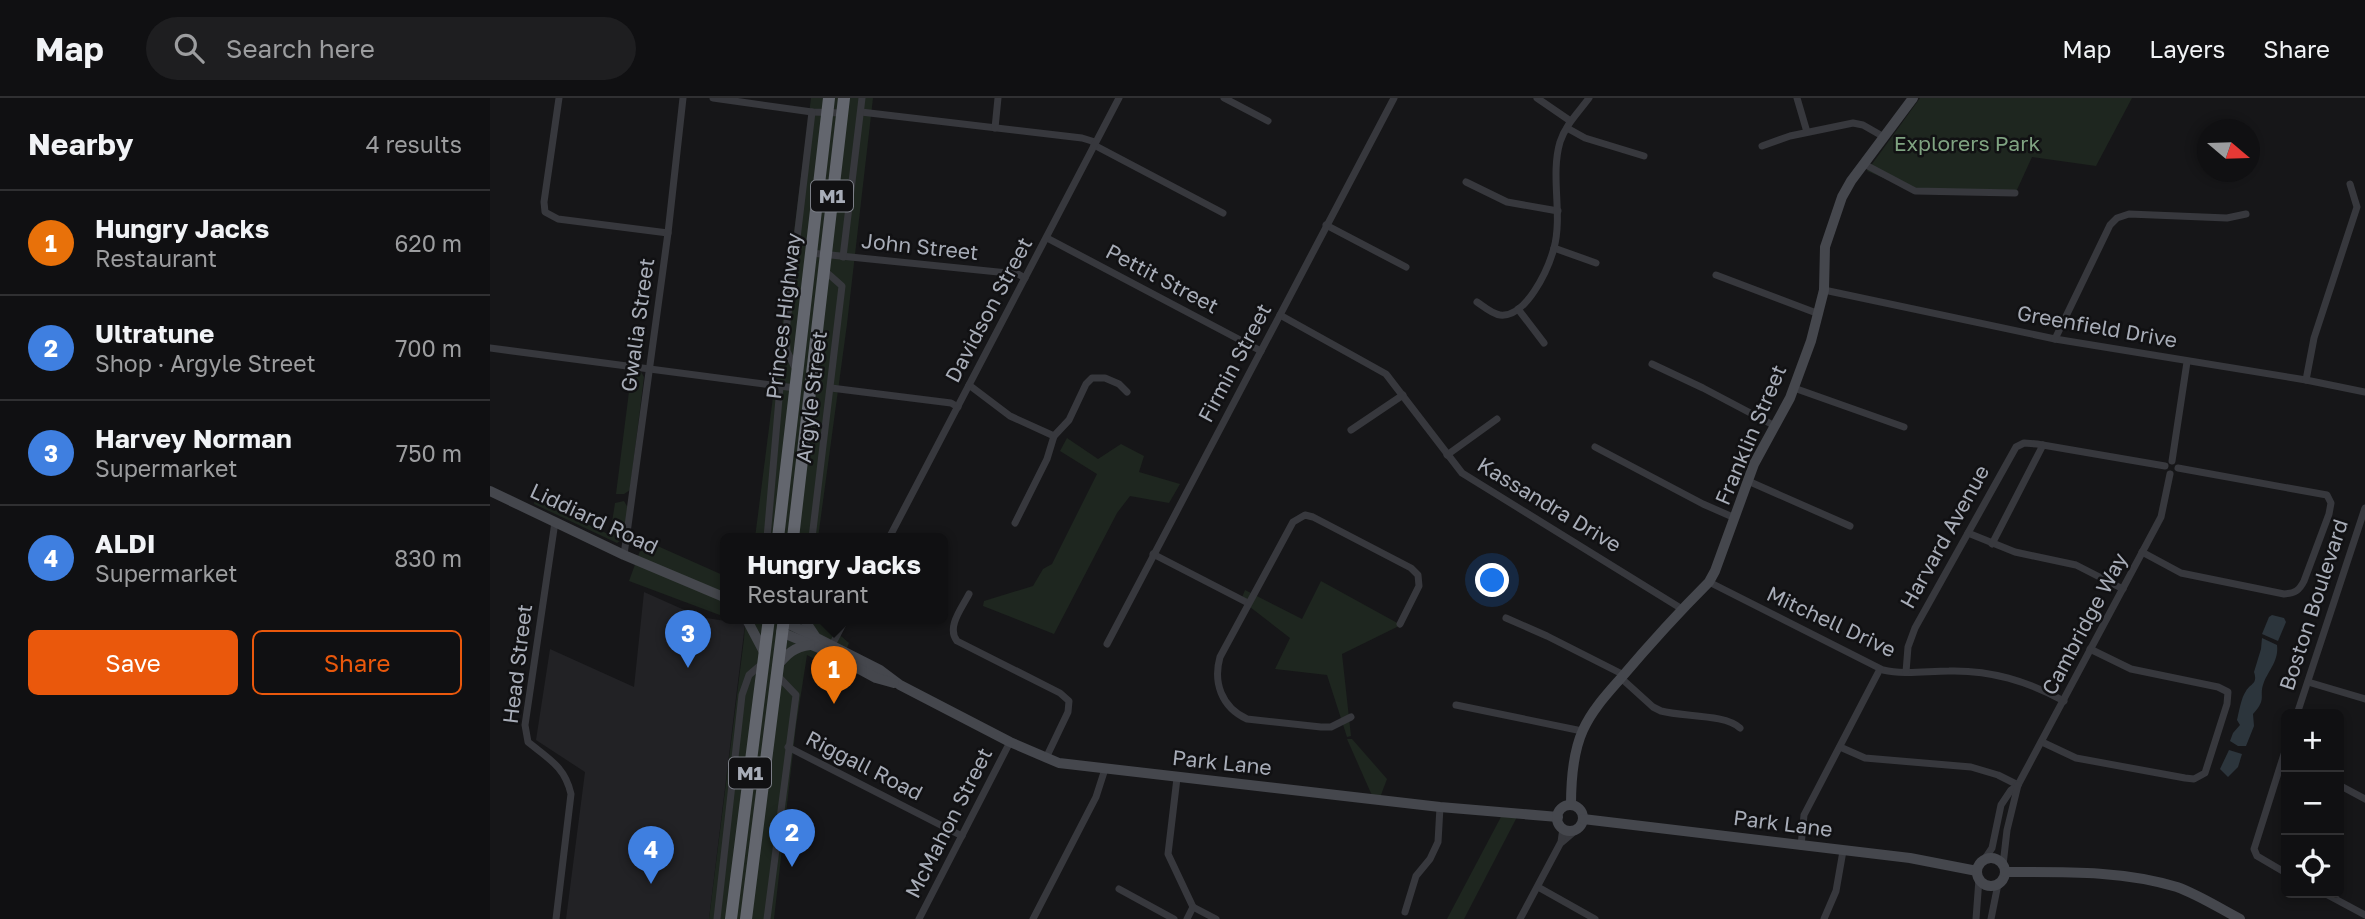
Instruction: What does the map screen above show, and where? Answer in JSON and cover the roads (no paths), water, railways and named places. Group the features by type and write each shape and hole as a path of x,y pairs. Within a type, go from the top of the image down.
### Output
{"highway":[{"name":"Princes Highway","path":"794,533 825,255 836,113 829,98"},
{"name":"Princes Highway","path":"779,533 811,253 836,113 844,98"},
{"name":"M1","path":"731,919 777,624"},
{"name":"M1","path":"746,919 770,664"}],"street":[{"path":"559,98 544,202 545,212 558,219 668,233"},
{"name":"Gwalia Street","path":"624,555 668,233 683,98"},
{"path":"713,98 836,113 838,98"},
{"path":"844,257 862,98"},
{"path":"995,128 998,98"},
{"name":"Davidson Street","path":"892,533 1119,98"},
{"path":"1224,98 1268,121"},
{"name":"Firmin Street","path":"1107,644 1394,98"},
{"path":"1537,98 1585,138 1644,156"},
{"path":"1477,302 1497,315 1518,309 1531,298 1554,248 1560,141 1568,124 1589,98"},
{"path":"1797,98 1807,132"},
{"name":"Franklin Street","path":"1571,805 1574,766 1582,731 1622,676 1709,582 1722,557 1761,448 1794,388 1819,314 1824,290 1825,247 1835,215 1851,181 1913,98"},
{"name":"Argyle Street","path":"797,373 787,351 786,331 812,112"},
{"path":"861,112 1082,138 1223,213"},
{"path":"1762,146 1853,122 1884,137"},
{"path":"1864,164 1915,191 2015,193"},
{"path":"1466,183 1507,202 1558,211"},
{"path":"2306,380 2314,338 2357,208 2350,184"},
{"path":"2055,339 2110,225 2117,218 2129,214 2227,218 2246,214"},
{"path":"1326,225 1406,267"},
{"name":"Pettit Street","path":"1047,239 1261,351"},
{"path":"1554,248 1596,263"},
{"name":"John Street","path":"811,253 1018,274 1026,278"},
{"name":"Argyle Street","path":"813,533 842,286 823,269"},
{"path":"1716,275 1819,314"},
{"name":"Greenfield Drive","path":"1824,290 2055,339 2365,392"},
{"path":"1518,309 1544,343"},
{"name":"Kassandra Drive","path":"1280,315 1386,374 1462,473 1682,609"},
{"path":"490,348 795,388"},
{"path":"2178,468 2175,473 2166,472 2187,362"},
{"path":"1652,364 1775,426"},
{"path":"1015,523 1047,459 1054,436 1064,427 1086,384 1092,378 1105,378 1119,384 1127,392"},
{"path":"969,385 1010,416 1054,436"},
{"name":"Argyle Street","path":"766,533 780,387"},
{"path":"831,388 951,403 958,407"},
{"path":"1794,388 1904,427"},
{"path":"1351,430 1384,410 1402,395"},
{"path":"1447,455 1497,419"},
{"name":"Harvard Avenue","path":"1906,672 1910,638 2013,450 2024,443 2169,463"},
{"name":"Harvard Avenue","path":"1992,544 2043,445"},
{"path":"1595,447 1703,505 1735,518"},
{"path":"2169,463 2176,463 2178,468"},
{"path":"2142,552 2181,573 2284,594 2294,593 2304,581 2329,514 2331,503 2327,495 2178,468"},
{"name":"Cambridge Way","path":"2004,868 2007,830 2018,785 2164,509 2171,474"},
{"path":"1748,481 1850,526"},
{"name":"Liddiard Road","path":"490,491 624,555 720,595"},
{"name":"Boston Boulevard","path":"2299,709 2365,508"},
{"path":"1351,717 1331,727 1247,719 1236,714 1227,705 1217,681 1220,657 1287,530 1299,516 1305,515 1411,568 1418,575 1419,586 1400,624"},
{"name":"Head Street","path":"555,522 526,726 528,743 557,765 568,778 571,794 556,919"},
{"path":"1968,533 2015,552 2076,565 2123,589"},
{"path":"1153,554 1248,603"},
{"name":"Liddiard Road","path":"682,580 720,601"},
{"name":"Mitchell Drive","path":"1709,582 1880,669 1906,672 1966,671 2001,676 2025,682 2064,701"},
{"path":"969,594 950,635 1060,693 1069,701 1068,712 1046,758"},
{"path":"1506,618 1547,636 1622,676 1653,707 1661,711 1723,720 1735,723 1740,728"},
{"path":"751,624 770,664 796,695 767,919"},
{"name":"Park Lane","path":"779,624 830,649 876,678 900,685 1010,743 1059,763 1440,807 1558,817"},
{"path":"717,919 742,695 748,675 814,641 806,624"},
{"path":"830,649 843,624"},
{"path":"2042,741 2076,758 2185,778 2194,779 2205,774 2227,704 2228,692 2218,687 2131,669 2090,649"},
{"path":"1801,846 1804,815 1880,669"},
{"path":"2308,682 2365,699"},
{"path":"1456,705 1582,731"},
{"name":"McMahon Street","path":"919,919 1010,743"},
{"name":"Riggall Road","path":"788,747 962,836"},
{"path":"1840,747 1865,758 1971,767 2018,785"},
{"path":"1033,919 1096,797 1104,769"},
{"path":"2281,870 2257,856 2254,849 2282,772"},
{"path":"1177,778 1168,854 1193,907 1216,919"},
{"name":"Cambridge Way","path":"1984,860 1992,848 2001,805 2011,789 2018,785"},
{"path":"2344,788 2365,799"},
{"path":"1520,919 1561,842 1563,828 1558,817 1560,810 1571,805 1582,811 1583,819 1576,830 1561,842"},
{"path":"1405,912 1416,876 1430,859 1438,842 1440,807"},
{"name":"Park Lane","path":"1583,819 1910,858 1978,875"},
{"path":"1563,828 1576,830"},
{"path":"1824,919 1836,891 1843,851"},
{"path":"1976,919 1978,875 1984,860 1993,858 2004,868 2091,872 2177,887 2239,919"},
{"path":"1978,875 1987,886 1998,884 2002,881 2004,868"},
{"path":"1991,919 1998,884"},
{"path":"1538,887 1595,919"},
{"path":"1119,889 1174,919"},
{"path":"2333,898 2364,916"},
{"path":"1187,919 1193,907"}],"place":[{"name":"Harvey Norman","path":"688,668"},
{"name":"Hungry Jacks","path":"834,704"},
{"name":"Ultratune","path":"792,867"},
{"name":"ALDI","path":"651,884"}],"park label":[{"name":"Explorers Park","path":"1967,144"}]}
